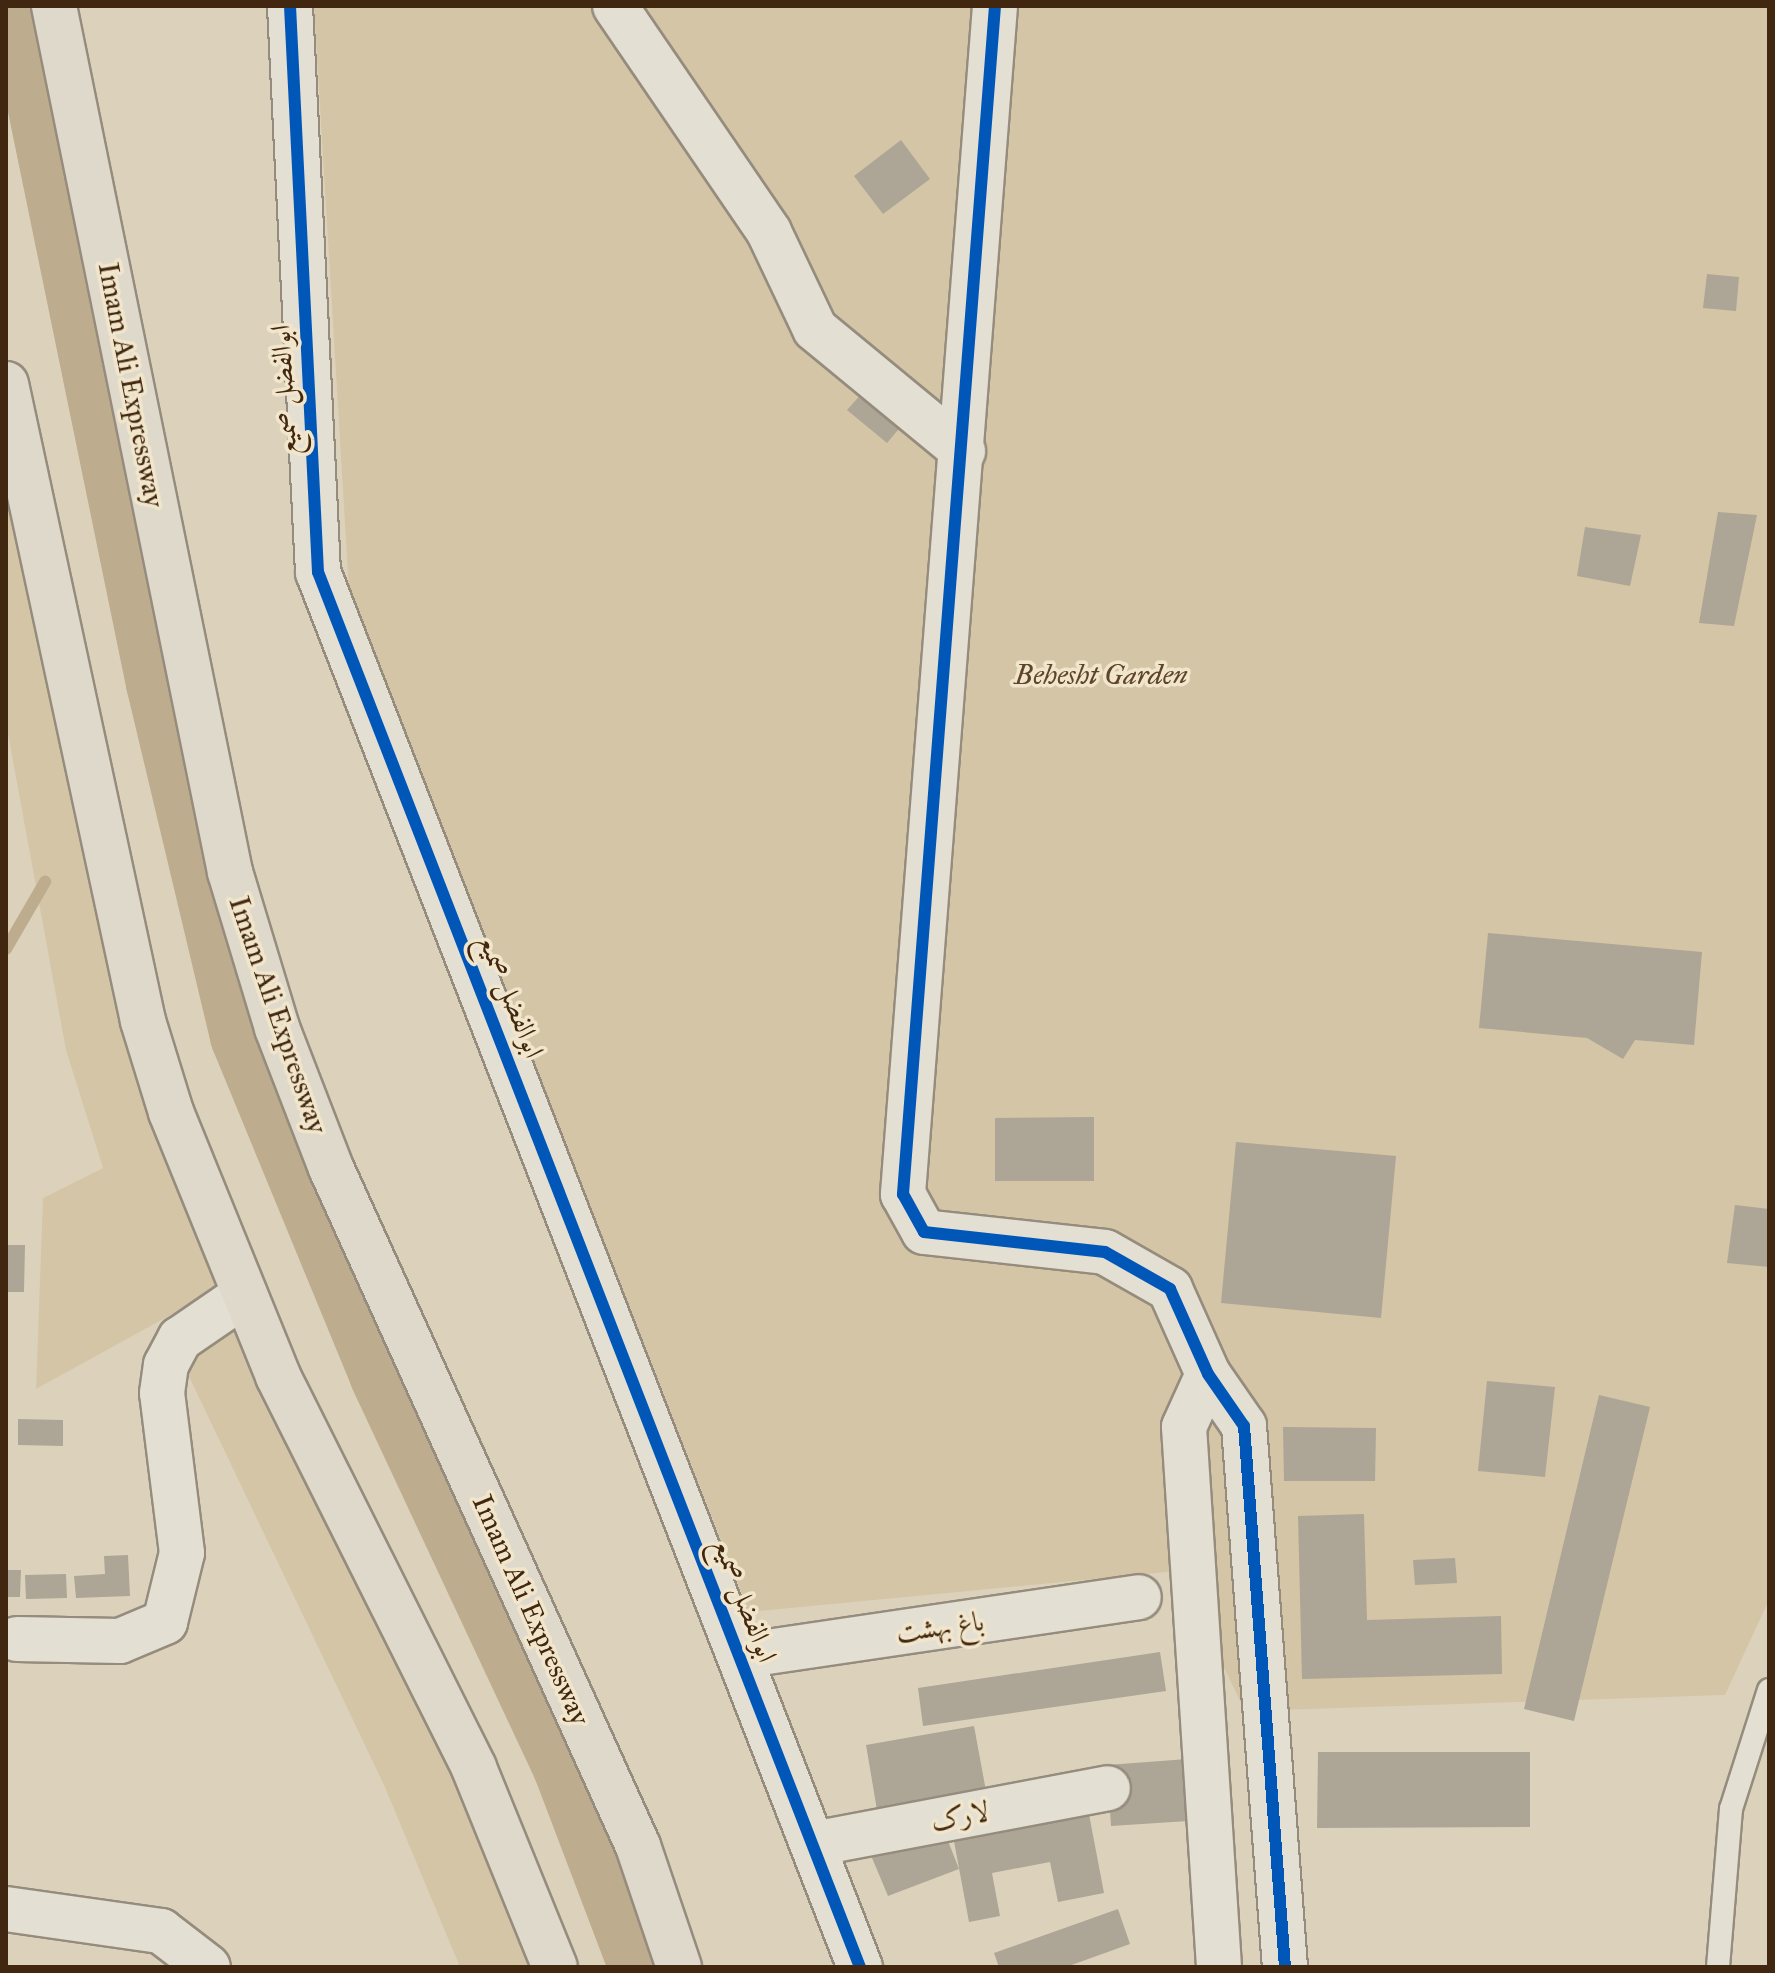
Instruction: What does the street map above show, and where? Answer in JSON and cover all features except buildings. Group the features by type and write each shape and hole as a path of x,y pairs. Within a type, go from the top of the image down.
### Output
{"highway":[{"name":"Imam Ali Expressway","path":"54,6 230,872 277,1028 331,1168 638,1846 679,1967"},
{"path":"6,384 143,1021 171,1112 244,1295 474,1768 555,1967"}],"street":[{"name":"ابوالفضل صمیع","path":"290,6 318,572 860,1967"},
{"path":"615,6 769,232 815,329 963,451"},
{"path":"995,6 963,451 903,1194 924,1232 1105,1252 1170,1289 1208,1374 1244,1426 1285,1967"},
{"path":"17,1639 120,1641 165,1622 182,1553 162,1393 166,1365 180,1339 244,1295"},
{"path":"1208,1374 1184,1427 1219,1967"},
{"name":"باغ بهشت","path":"740,1656 1139,1597"},
{"path":"1196,1615 1258,1613"},
{"name":"لارک","path":"813,1844 1108,1788"},
{"path":"1214,1897 1280,1895"},
{"path":"6,1909 161,1931 208,1967"}],"lane":[{"path":"1718,1967 1731,1809 1769,1690"}],"green space":[{"name":"Behesht Garden","path":"314,6 1769,6 1769,1600 1725,1695 1245,1711 1177,1571 749,1612 349,590"},
{"path":"6,500 134,1039 225,1285 36,1389 43,1198 103,1168 66,1050 6,723"},
{"path":"238,1328 511,1898 537,1967 460,1967 384,1785 184,1366"}],"waterway":[{"path":"22,6 161,683 245,1036 384,1374 568,1767 644,1967"},
{"path":"6,949 45,882"}],"cycle path":[{"path":"290,6 318,572 860,1967"},
{"path":"995,6 903,1194 924,1232 1105,1252 1170,1289 1208,1374 1244,1426 1285,1967"}]}
